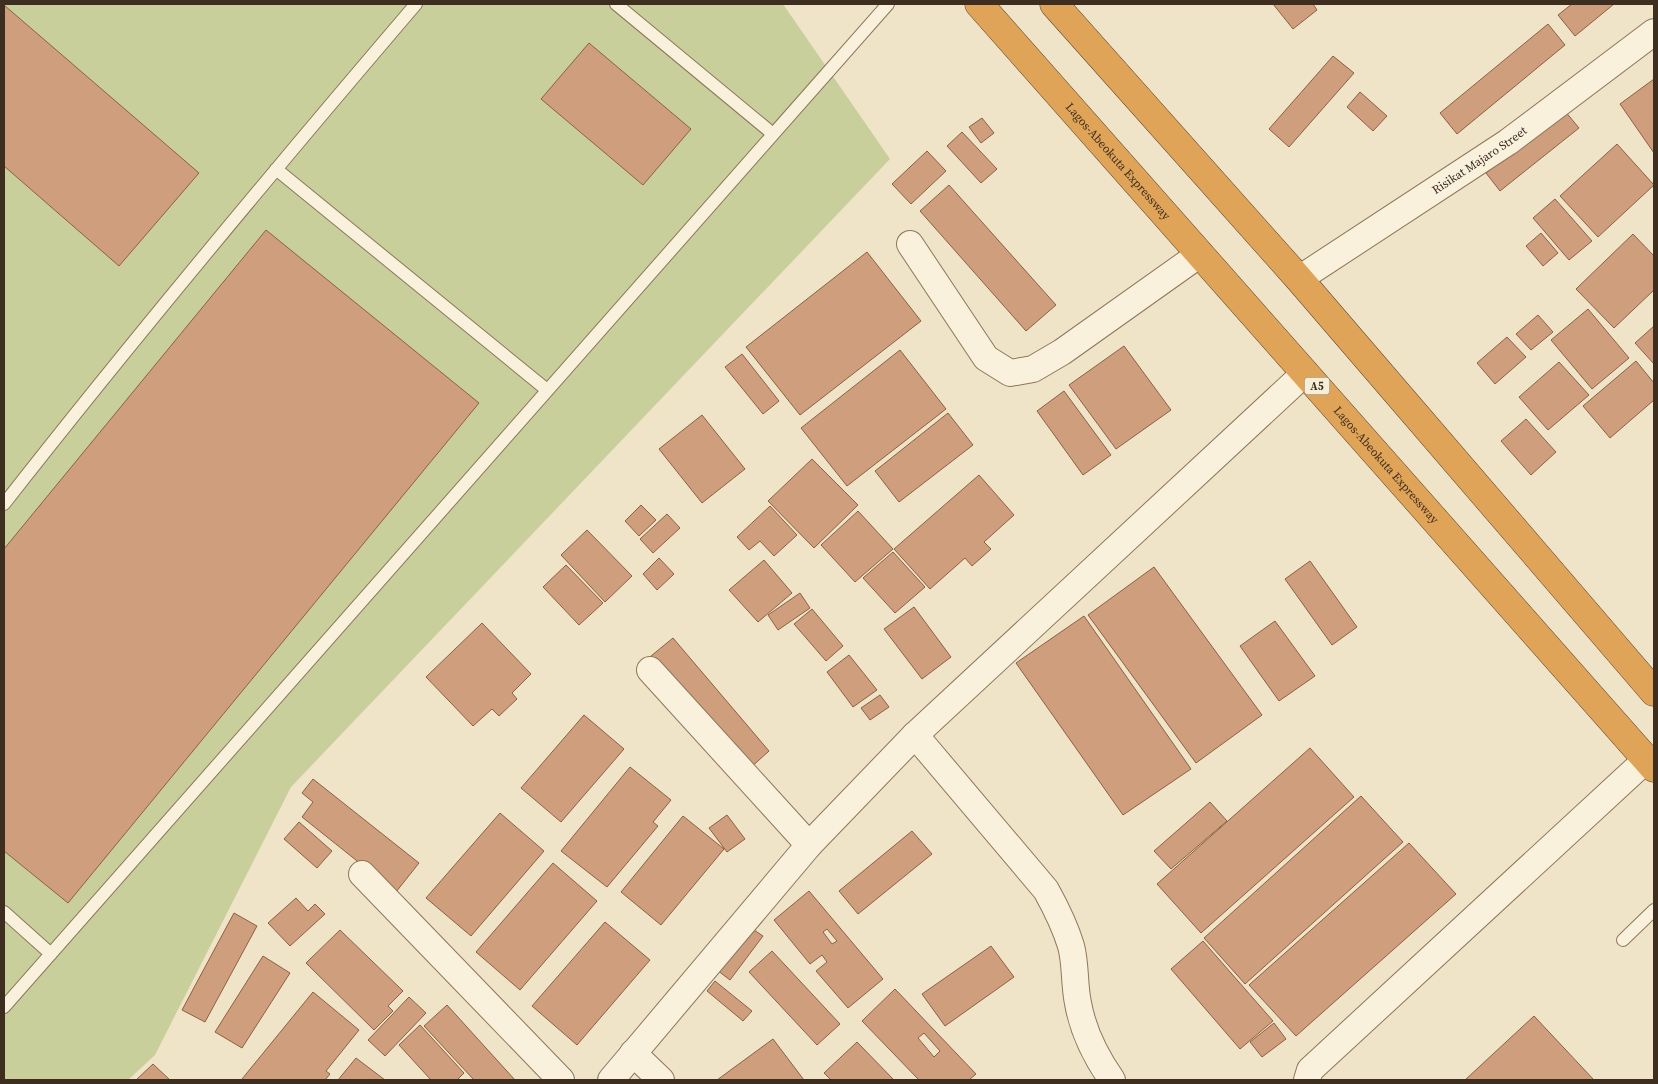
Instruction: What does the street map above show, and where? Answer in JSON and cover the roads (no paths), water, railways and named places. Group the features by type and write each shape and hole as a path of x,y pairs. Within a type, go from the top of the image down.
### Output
{"highway":[{"name":"Lagos-Abeokuta Expressway","path":"979,4 1651,764"},
{"path":"1054,4 1299,279 1654,692"}],"street":[{"name":"Risikat Majaro Street","path":"1299,279 1508,142 1654,32"},
{"path":"910,244 986,358 1010,373 1033,369 1062,352 1200,254"},
{"path":"611,1080 809,845 915,735 1305,372"},
{"path":"650,670 809,845"},
{"path":"915,735 1046,890 1062,919 1071,947 1078,1004 1085,1032 1096,1058 1112,1080"},
{"path":"1307,1080 1310,1070 1651,764"},
{"path":"362,874 561,1080"},
{"path":"634,1053 661,1080"}],"lane":[{"path":"4,504 103,377 416,4"},
{"path":"616,4 773,134"},
{"path":"4,1007 888,4"},
{"path":"276,169 548,390"},
{"path":"1623,940 1654,910"},
{"path":"4,912 51,954"}]}
